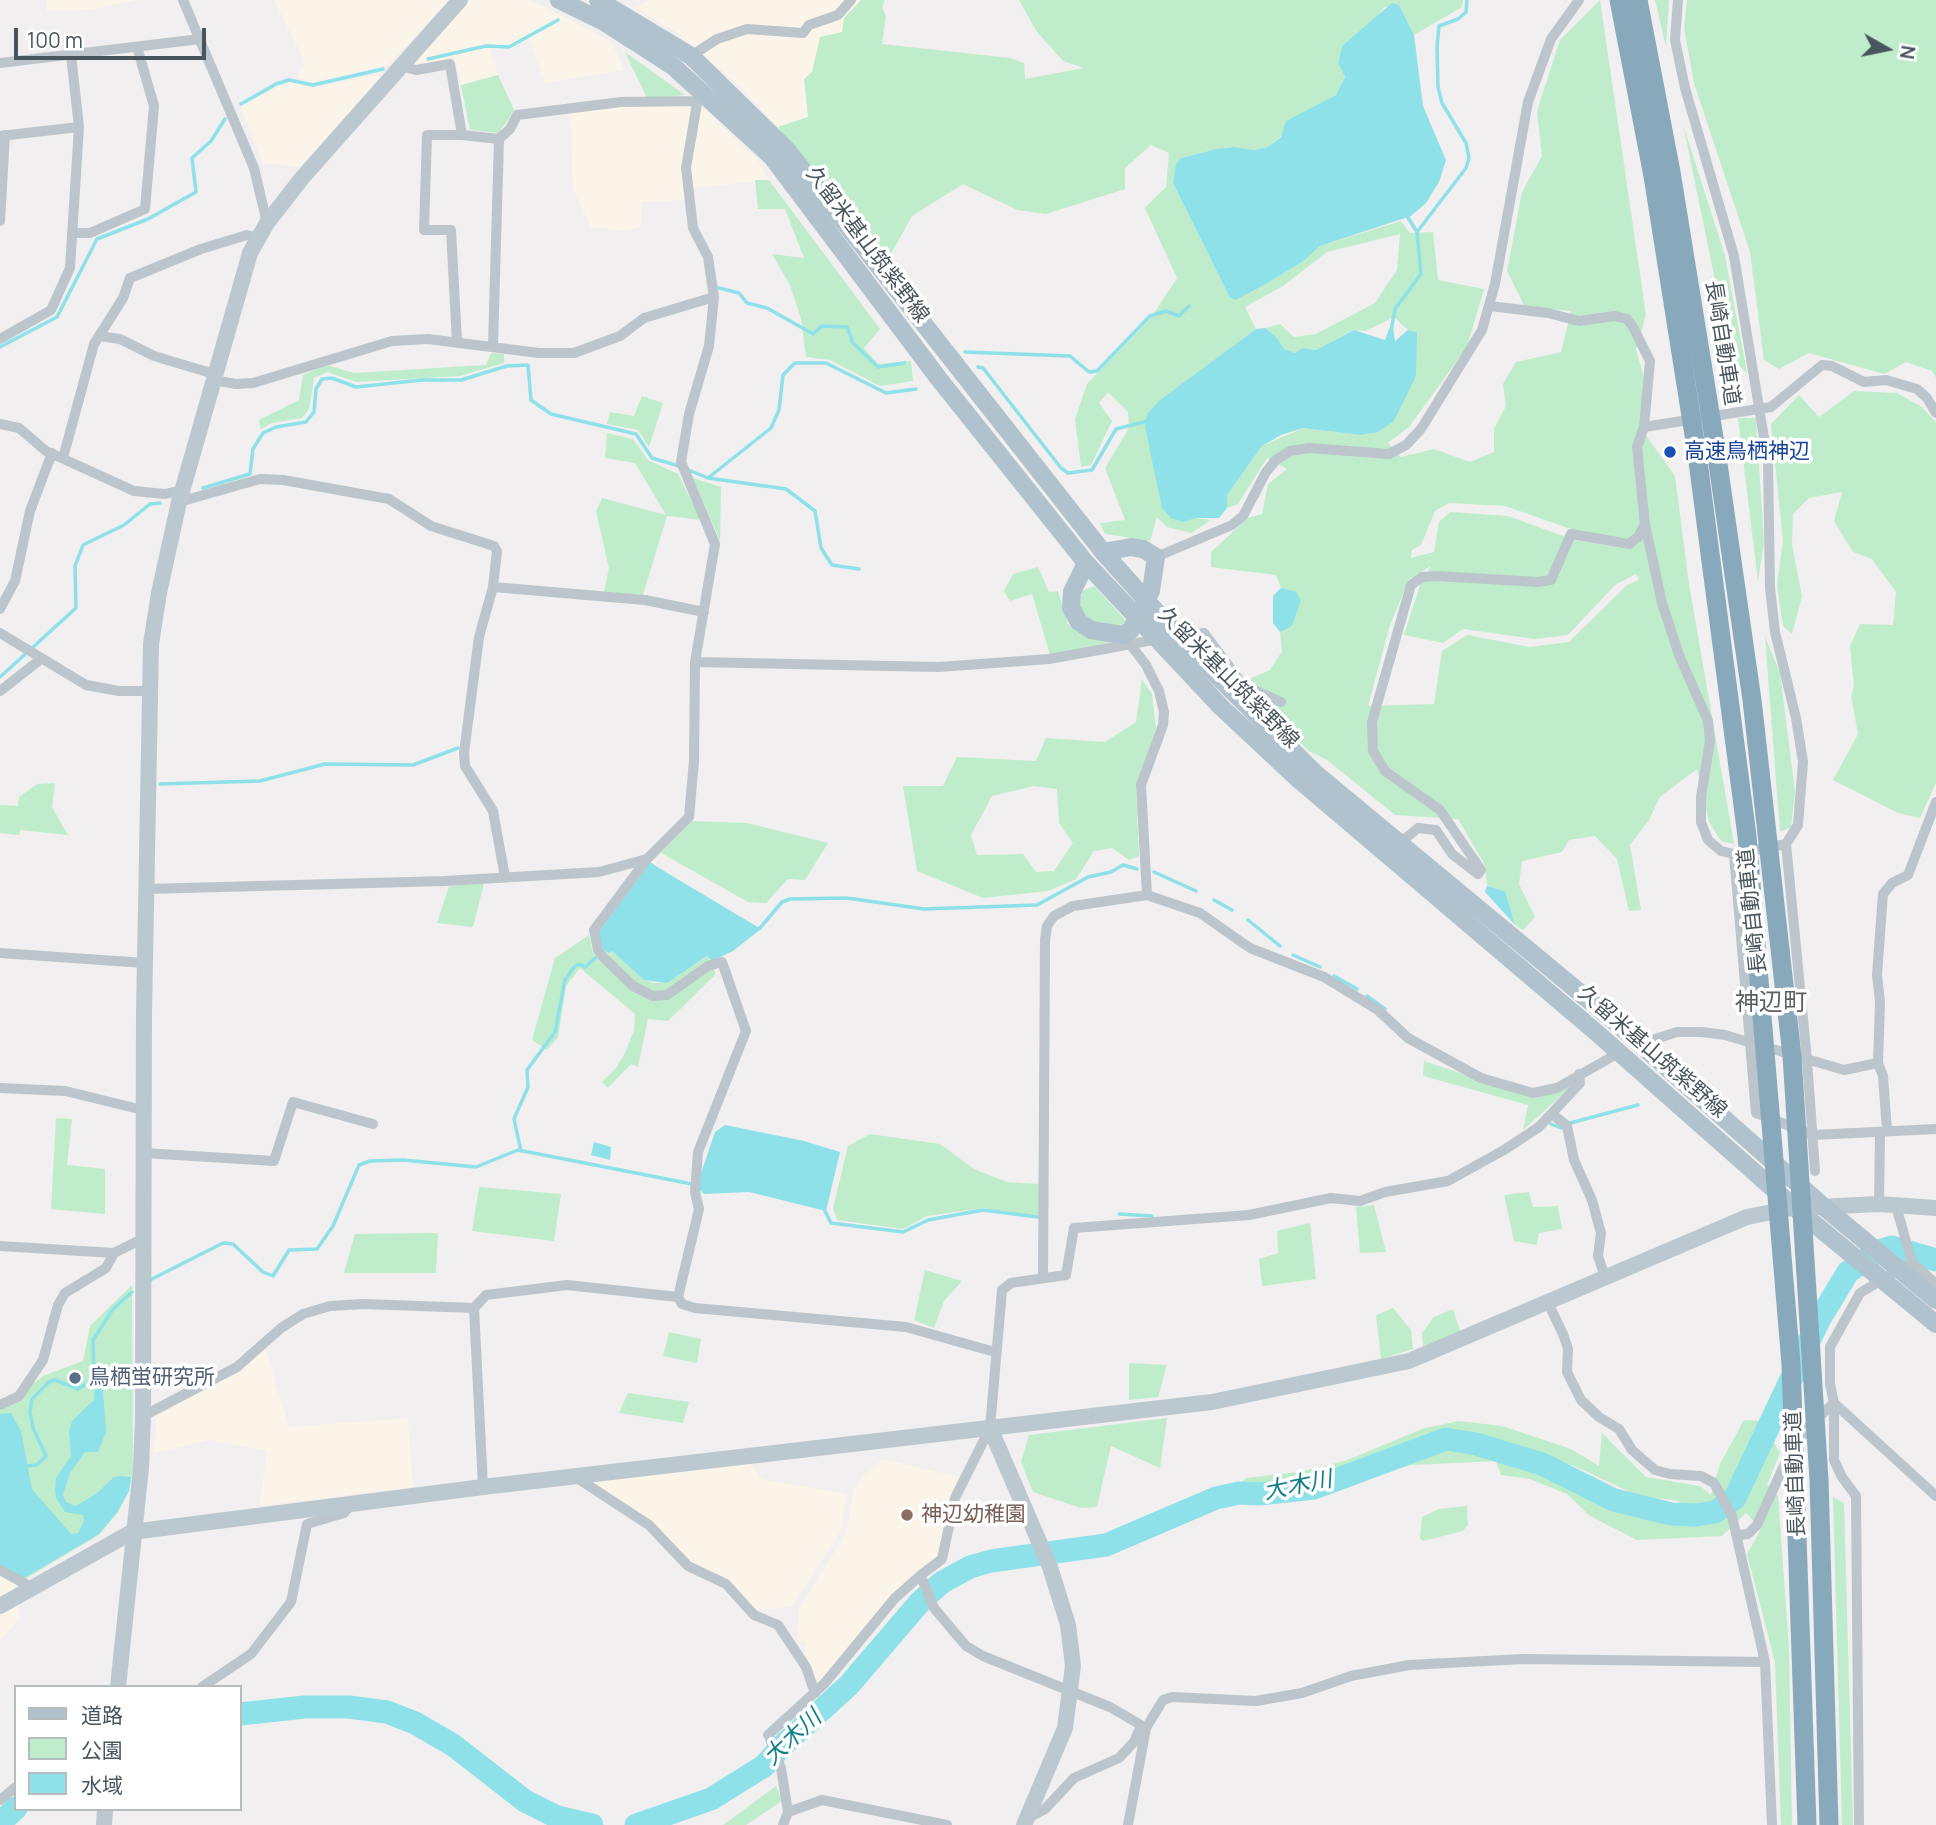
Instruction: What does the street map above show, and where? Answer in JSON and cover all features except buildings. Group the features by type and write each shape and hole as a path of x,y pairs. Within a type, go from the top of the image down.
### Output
{"highway":[{"name":"長崎自動車道","path":"1619,0 1653,176 1697,454 1747,836 1783,1247 1797,1481 1807,1825"},
{"name":"長崎自動車道","path":"1638,0 1671,172 1716,450 1768,832 1792,1056 1819,1480 1829,1825"}],"main road":[{"name":"久留米基山筑紫野線","path":"559,0 604,22 674,67 698,97 772,157 939,379 1091,568 1165,651 1298,779 1597,1033 1795,1208 1936,1324"},
{"name":"久留米基山筑紫野線","path":"598,0 691,56 788,151 1108,559 1187,646 1316,774 1614,1021 1824,1207 1870,1245 1909,1264 1936,1300"},
{"path":"1091,568 1072,592 1071,608 1079,622 1091,630 1126,639 1151,591 1156,557 1143,549 1130,547 1108,559"}],"street":[{"path":"183,0 254,168 267,223"},
{"path":"117,1685 141,1468 143,1416 145,963 150,691 155,620 180,496 244,270 258,238 302,178 460,0"},
{"path":"691,56 717,39 747,29 803,33 809,25 838,15 851,0"},
{"path":"1156,557 1232,525 1243,516 1266,472 1276,460 1290,452 1308,448 1389,454 1406,445 1429,418 1472,352 1490,306 1528,102 1550,38 1578,0"},
{"path":"1678,0 1675,40 1685,88 1734,256 1754,409 1770,490 1770,588 1775,632 1797,718 1803,762 1798,825 1786,844 1815,1171"},
{"path":"0,63 200,39"},
{"path":"72,233 90,233 145,209 154,106 137,47"},
{"path":"0,339 51,310 70,268 79,127 71,55"},
{"path":"401,66 416,70 450,64 462,135"},
{"path":"493,345 499,139 510,129 517,115 621,102 698,97 686,168 693,228 708,257 714,297 709,346 689,414 683,468 715,544 695,662 694,761 689,817 647,859 598,920 594,930 601,953 634,986 653,996 667,995 722,962 746,1031 704,1134 695,1176 699,1209 678,1297 682,1304 695,1308 906,1327 995,1353"},
{"path":"0,221 2,135 79,127"},
{"path":"457,342 450,230 424,230 427,135 499,139"},
{"path":"0,609 15,581 30,511 58,456 83,377 100,335 123,298 130,278 201,249 247,235 258,238"},
{"path":"100,335 120,339 165,360 214,377 253,383 393,341 457,342 540,353 574,353 620,336 644,317 714,297"},
{"path":"1490,306 1548,313 1579,321 1615,316 1627,319 1648,351 1650,361 1647,426 1637,447 1646,524 1662,603 1679,655 1708,721 1710,741 1701,797 1701,822 1708,839 1721,851 1734,854 1786,844"},
{"path":"1647,426 1771,407 1822,365 1832,366 1864,382 1886,380 1917,389 1927,398 1936,413"},
{"path":"0,424 19,428 58,456 134,491 180,496 260,480 283,480 389,499 431,526 494,547 497,551 493,587 479,637 464,753 466,766 493,811 505,877"},
{"path":"1400,843 1418,828 1436,830 1451,854 1478,874 1481,870 1440,810 1401,785 1385,771 1373,751 1372,722 1410,585 1422,577 1437,576 1538,582 1551,580 1571,534 1629,544 1638,537 1646,524"},
{"path":"493,587 645,600 704,612"},
{"path":"695,662 939,667 1049,659 1126,639 1204,633 1243,684 1281,702"},
{"path":"0,634 86,685 119,691 150,691"},
{"path":"1126,639 1150,674 1164,712 1164,725 1141,785 1147,895"},
{"path":"0,691 38,658"},
{"path":"1879,1204 1883,1076 1878,1063 1881,1002 1877,975 1883,894 1892,884 1908,875 1936,802"},
{"path":"1734,854 1756,1113 1813,1135 1936,1129"},
{"path":"147,889 599,872 647,859"},
{"path":"1043,1278 1047,926 1054,916 1073,906 1147,895 1200,913 1251,948 1324,977 1378,1010 1408,1038 1481,1078 1533,1093 1557,1088 1603,1059 1658,1036 1677,1032 1702,1031 1844,1070 1878,1063"},
{"path":"0,953 145,963"},
{"path":"783,1825 788,1812 781,1768 769,1737 815,1693 895,1598 942,1559 955,1498 990,1428 1002,1290 1011,1283 1066,1275 1074,1228 1249,1215 1331,1198 1360,1201 1385,1192 1448,1181 1504,1150 1552,1114 1580,1083 1579,1074"},
{"path":"0,1088 65,1091 144,1110"},
{"path":"144,1153 274,1161 293,1102 373,1124"},
{"path":"1552,1114 1567,1126 1574,1160 1592,1200 1601,1233 1598,1256 1605,1277"},
{"path":"0,1606 132,1532 574,1476 1212,1402 1409,1361 1747,1217 1795,1208 1879,1204 1936,1208"},
{"path":"1896,1206 1909,1264 1936,1284"},
{"path":"0,1246 114,1253 144,1238"},
{"path":"0,1405 19,1396 37,1370 54,1329 58,1305 65,1293 106,1268 114,1253"},
{"path":"1860,1825 1856,1496 1834,1460 1830,1348 1860,1293 1909,1264"},
{"path":"483,1487 474,1308 486,1295 567,1285 678,1297"},
{"path":"1548,1303 1563,1334 1568,1349 1567,1372 1581,1401 1619,1429 1632,1450 1656,1470 1670,1475 1701,1476 1714,1483 1732,1516 1739,1535 1766,1662 1772,1825"},
{"path":"143,1416 237,1367 281,1328 303,1314 330,1306 363,1304 474,1308"},
{"path":"1834,1403 1936,1496"},
{"path":"1739,1535 1748,1534 1757,1525 1786,1461 1809,1426 1834,1403"},
{"path":"990,1428 1050,1567 1068,1625 1073,1666 1065,1728 1025,1822"},
{"path":"574,1476 649,1525 688,1566 726,1584 754,1615 778,1625 806,1667 815,1693"},
{"path":"205,1685 251,1654 291,1602 307,1524 344,1513 353,1503"},
{"path":"0,1570 31,1587"},
{"path":"921,1577 934,1608 966,1646 992,1660 1071,1689 1110,1707 1143,1727"},
{"path":"1025,1822 1045,1809 1074,1778 1119,1758 1134,1742 1163,1700 1172,1697 1256,1701 1302,1693 1351,1676 1409,1665 1523,1659 1766,1662"},
{"path":"1128,1825 1143,1727"},
{"path":"0,1800 14,1789"},
{"path":"788,1812 822,1800 947,1825"}],"shaded area":[{"path":"46,0 137,0 90,10 47,11"},
{"path":"274,0 449,0 388,65 314,82 298,77 305,62"},
{"path":"528,0 548,8 612,43 624,70 544,83 529,39 510,49 490,48 498,75 461,85 455,57 411,67 467,2"},
{"path":"649,0 861,0 844,18 842,32 820,37 812,72 804,79 808,117 778,127 742,88 678,33 634,8"},
{"path":"384,73 300,167 263,163 240,105 289,82 313,88"},
{"path":"638,105 702,108 756,158 769,180 694,188 686,200 641,202 641,227 624,231 591,227 573,189 570,111"},
{"path":"265,1347 289,1427 408,1418 413,1487 259,1506 267,1451 210,1440 153,1453 157,1416 239,1371"},
{"path":"883,1459 959,1477 936,1558 909,1576 818,1683 805,1654 805,1643 797,1640 799,1609 847,1532 853,1491 864,1475"},
{"path":"750,1464 762,1479 847,1494 841,1531 791,1607 757,1610 723,1576 689,1564 587,1480"},
{"path":"0,1575 15,1582 17,1587 0,1597"},
{"path":"18,1604 19,1619 0,1640 0,1615"}],"green space":[{"path":"861,0 885,0 882,7 886,16 882,44 1010,58 1024,63 1025,79 1084,68 1063,61 1037,32 1019,0 1463,0 1462,7 1414,35 1399,6 1384,7 1376,19 1342,46 1338,63 1345,77 1336,95 1315,107 1268,147 1254,150 1234,147 1216,149 1181,158 1173,183 1230,298 1236,300 1305,260 1320,246 1401,221 1410,233 1433,232 1438,280 1484,289 1467,347 1409,427 1388,443 1401,457 1434,449 1470,462 1494,452 1494,429 1506,406 1503,384 1516,362 1561,352 1571,311 1525,307 1507,271 1522,192 1542,156 1537,111 1560,40 1600,0 1646,315 1636,349 1644,378 1640,427 1675,476 1689,584 1734,844 1721,841 1709,822 1697,769 1660,797 1649,820 1630,845 1641,910 1629,911 1617,859 1595,836 1569,840 1562,852 1522,861 1519,884 1535,917 1523,930 1515,925 1505,891 1487,886 1485,865 1458,819 1395,815 1327,760 1309,751 1249,693 1251,678 1270,670 1282,651 1280,632 1292,625 1295,591 1281,588 1276,575 1211,567 1211,552 1248,518 1262,514 1268,484 1287,469 1267,458 1238,504 1227,508 1227,495 1262,446 1303,428 1360,435 1394,421 1417,332 1408,330 1394,317 1366,331 1353,330 1316,350 1303,348 1295,353 1284,350 1277,338 1265,328 1280,324 1294,337 1316,334 1375,303 1397,270 1400,234 1327,252 1283,286 1245,307 1256,329 1161,399 1196,518 1211,520 1191,533 1167,527 1157,517 1150,541 1105,534 1100,523 1125,520 1105,468 1129,428 1128,412 1108,392 1099,403 1112,421 1091,465 1081,467 1075,419 1087,384 1150,319 1177,278 1145,208 1166,187 1169,153 1151,145 1125,168 1125,189 1046,214 1017,210 963,184 912,216 886,263 778,127 808,117 804,79 812,72 820,37 842,32 844,18","holes":["1449,503 1505,506 1568,528 1625,541 1628,549 1574,540 1508,516 1450,512 1439,522 1434,552 1411,558 1412,550 1421,545 1435,511","1431,566 1420,585 1404,635 1443,643 1463,629 1535,639 1568,635 1615,585 1636,574 1639,580 1627,585 1569,642 1530,647 1467,635 1442,651 1434,704 1368,706 1389,628 1409,579"]},
{"path":"1655,0 1669,0 1666,47"},
{"path":"1687,0 1936,0 1936,378 1932,371 1906,362 1884,374 1809,353 1779,369 1764,360 1750,252 1694,83 1684,28"},
{"path":"625,52 685,95 647,98"},
{"path":"498,75 514,110 499,133 470,130 461,85"},
{"path":"1683,124 1725,256 1747,373 1731,358"},
{"path":"755,180 769,180 880,329 864,348 878,364 911,361 913,381 880,386 830,360 806,357 801,319 790,285 772,254 804,258 785,209 758,209"},
{"path":"491,353 504,354 504,363 460,376 356,382 327,372 314,378 309,409 302,418 272,423 261,429 259,420 299,400 303,375 327,365 354,373 486,365"},
{"path":"1854,391 1897,393 1922,407 1936,422 1936,783 1920,818 1898,813 1833,780 1858,734 1851,696 1854,686 1850,646 1860,624 1893,625 1896,592 1872,559 1853,552 1834,521 1842,492 1809,498 1793,514 1792,544 1802,597 1792,634 1783,626 1777,585 1783,541 1771,424 1799,395 1819,417"},
{"path":"642,396 663,403 649,447 638,430 607,424 610,412 634,416"},
{"path":"1738,418 1756,418 1764,543 1758,581"},
{"path":"607,433 633,439 648,460 678,474 701,520 667,516 643,595 604,592 609,568 596,511 602,498 666,515 635,463 605,458"},
{"path":"693,478 721,487 720,541"},
{"path":"1038,567 1049,592 1058,591 1068,624 1085,637 1111,642 1050,655 1032,594 1010,601 1004,591 1013,574"},
{"path":"1094,586 1127,622 1113,628 1091,622 1079,608 1082,591"},
{"path":"1765,637 1780,673 1795,792 1791,827 1780,832"},
{"path":"1142,679 1152,694 1156,728 1136,788 1139,856 1129,860 1112,848 1094,851 1076,879 1048,891 983,898 917,871 903,786 943,786 957,757 1036,761 1046,738 1105,742 1136,722","holes":["1034,786 1057,789 1059,823 1073,843 1054,871 1036,872 1023,854 977,855 971,835 992,796"]},
{"path":"55,783 52,807 68,835 20,830 19,835 0,833 0,805 18,806 19,797 37,784"},
{"path":"692,821 747,823 828,843 805,880 788,879 766,903 748,902 661,853"},
{"path":"484,883 473,927 437,923 449,886"},
{"path":"589,935 593,953 600,962 612,951 644,980 653,983 667,982 708,956 716,974 668,1021 648,1019 638,1067 631,1064 608,1088 602,1082 616,1068 626,1051 634,1030 635,1014 580,968 566,986 558,1037 547,1050 532,1040 555,958"},
{"path":"1424,1061 1535,1098 1575,1083 1523,1130 1528,1105 1427,1077 1423,1075"},
{"path":"56,1118 72,1119 67,1165 105,1169 105,1214 51,1209"},
{"path":"870,1134 940,1144 974,1169 1007,1182 1039,1184 1039,1216 983,1208 927,1216 903,1229 837,1220 833,1208 848,1146"},
{"path":"479,1187 561,1194 554,1241 472,1231"},
{"path":"1529,1192 1533,1207 1558,1206 1562,1229 1539,1233 1537,1245 1514,1241 1504,1195"},
{"path":"1374,1205 1386,1252 1360,1253 1356,1207"},
{"path":"1310,1223 1316,1279 1262,1286 1259,1259 1278,1253 1277,1231"},
{"path":"438,1233 436,1273 344,1273 355,1234"},
{"path":"925,1270 962,1281 944,1301 934,1328 914,1320"},
{"path":"132,1285 133,1470 129,1491 118,1512 99,1535 25,1579 0,1567 0,1409 43,1376 83,1361 90,1326"},
{"path":"1393,1308 1411,1330 1413,1349 1381,1359 1376,1315"},
{"path":"1453,1309 1461,1334 1423,1346 1422,1333 1434,1317"},
{"path":"669,1332 701,1339 697,1363 663,1356"},
{"path":"1129,1363 1167,1365 1158,1397 1129,1400"},
{"path":"628,1393 689,1402 683,1423 619,1413"},
{"path":"1167,1418 1160,1468 1111,1446 1097,1507 1081,1508 1033,1492 1021,1462 1029,1435"},
{"path":"1744,1420 1762,1421 1780,1453 1767,1485 1778,1496 1789,1649 1792,1825 1781,1825 1775,1662 1747,1554 1761,1529 1746,1513 1722,1536 1637,1540 1590,1516 1567,1494 1530,1479 1501,1475 1496,1461 1392,1466 1418,1454 1451,1449 1545,1469 1611,1506 1669,1518 1680,1501 1638,1496 1579,1468 1492,1439 1449,1434 1427,1439 1310,1483 1263,1489 1237,1487 1246,1478 1299,1472 1345,1461 1422,1429 1458,1421 1502,1426 1571,1449 1599,1466 1602,1433 1646,1477 1700,1486 1711,1495 1720,1464"},
{"path":"1833,1497 1844,1503 1853,1825 1842,1825"},
{"path":"1467,1506 1468,1525 1463,1531 1423,1541 1420,1538 1422,1517 1439,1509"},
{"path":"776,1786 782,1801 746,1825 723,1825"}],"water":[{"path":"1392,3 1399,5 1414,35 1423,106 1446,160 1439,182 1426,203 1411,216 1320,246 1305,260 1266,284 1236,300 1230,298 1173,183 1176,164 1181,158 1216,149 1234,147 1254,150 1268,147 1281,137 1286,121 1336,95 1345,77 1338,63 1342,46"},
{"path":"1265,328 1277,338 1284,349 1295,353 1302,348 1316,350 1354,330 1385,340 1389,329 1393,328 1395,341 1408,330 1417,332 1416,376 1394,421 1378,432 1360,435 1303,428 1281,435 1262,446 1227,495 1227,508 1219,518 1196,518 1183,522 1171,518 1162,508 1145,427 1147,414 1161,399 1256,329"},
{"path":"1281,588 1295,591 1301,600 1292,626 1280,632 1273,623 1273,596"},
{"path":"650,862 761,929 733,951 712,961 707,956 667,983 644,980 612,951 608,954 601,946 598,933"},
{"path":"1487,886 1505,891 1515,925 1485,892"},
{"path":"725,1125 804,1141 840,1152 826,1211 749,1192 704,1194 699,1189 699,1179 715,1132"},
{"path":"594,1142 611,1147 610,1160 591,1155"},
{"path":"96,1376 102,1377 106,1432 98,1452 85,1452 70,1473 63,1495 66,1502 76,1506 96,1494 114,1477 121,1476 131,1477 129,1491 118,1511 99,1534 24,1578 0,1566 0,1414 11,1413 21,1431 32,1489 71,1534 78,1533 84,1521 83,1515 65,1512 56,1498 56,1478 71,1456 69,1432 72,1421 94,1400"}],"waterway":[{"path":"1391,331 1395,309 1421,274 1417,232 1466,168 1469,158 1466,143 1442,103 1438,87 1437,47 1439,26 1458,19 1466,12 1467,0"},
{"path":"428,59 486,46 509,47 558,20"},
{"path":"241,104 276,84 289,80 313,85 383,69"},
{"path":"0,347 57,317 97,239 148,219 196,192 192,158 211,141 225,119"},
{"path":"1407,216 1417,232"},
{"path":"719,288 739,293 747,303 767,308 813,334 822,326 847,327 853,343 878,367 904,363"},
{"path":"965,352 1070,356 1089,372 1097,371 1150,316 1166,311 1179,316 1189,306"},
{"path":"686,469 708,478 771,428 779,410 783,375 795,363 826,363 886,393 916,389"},
{"path":"203,488 250,474 253,449 263,433 276,427 306,422 314,412 316,389 322,379 332,378 356,387 422,380 461,380 507,366 528,365 531,400 551,414 636,434 652,458 679,466"},
{"path":"978,367 983,368 1061,468 1068,473 1092,470 1116,429 1148,421"},
{"path":"708,478 786,489 815,511 821,548 832,565 859,569"},
{"path":"0,677 76,608 75,566 83,545 124,525 150,504 160,503"},
{"path":"160,784 260,781 325,764 413,765 458,748"},
{"path":"756,929 760,928 782,902 790,899 847,898 924,909 1037,905 1088,877 1111,872 1123,865 1137,869"},
{"path":"1154,872 1196,891"},
{"path":"1214,900 1232,910"},
{"path":"1248,920 1280,946"},
{"path":"521,1151 514,1119 528,1087 527,1070 555,1032 565,980 574,967 580,964 585,967 600,954"},
{"path":"1293,955 1320,967"},
{"path":"1334,976 1357,989"},
{"path":"1367,996 1385,1009"},
{"path":"1570,1123 1638,1105"},
{"path":"1551,1124 1561,1128"},
{"path":"150,1280 223,1243 233,1244 263,1272 273,1276 289,1250 317,1249 333,1226 359,1165 370,1161 403,1160 476,1167 518,1150 692,1184"},
{"path":"824,1209 831,1223 903,1232 928,1220 983,1210 1038,1217"},
{"path":"1119,1214 1152,1216"},
{"name":"大木川","path":"636,1825 711,1799 764,1766 849,1685 920,1602 941,1583 970,1567 991,1561 1106,1545 1216,1498 1239,1493 1259,1494 1314,1488 1446,1439 1476,1444 1542,1464 1614,1500 1671,1514 1696,1515 1715,1512 1735,1498 1819,1320 1848,1272 1879,1251 1892,1247 1936,1260"},
{"path":"26,1466 37,1465 46,1456 33,1428 30,1412 32,1399 49,1382 55,1380 78,1389 94,1379 93,1340 113,1309 132,1292"},
{"name":"大木川","path":"242,1714 305,1707 349,1707 387,1712 415,1723 453,1745 525,1801 557,1817 592,1825"},
{"name":"大木川","path":"0,1823 14,1810"}],"place":[{"name":"高速鳥栖神辺","path":"1670,452"},
{"name":"鳥栖蛍研究所","path":"75,1378"},
{"name":"神辺幼稚園","path":"907,1515"}],"district":[{"name":"神辺町","path":"1771,1003"}]}
